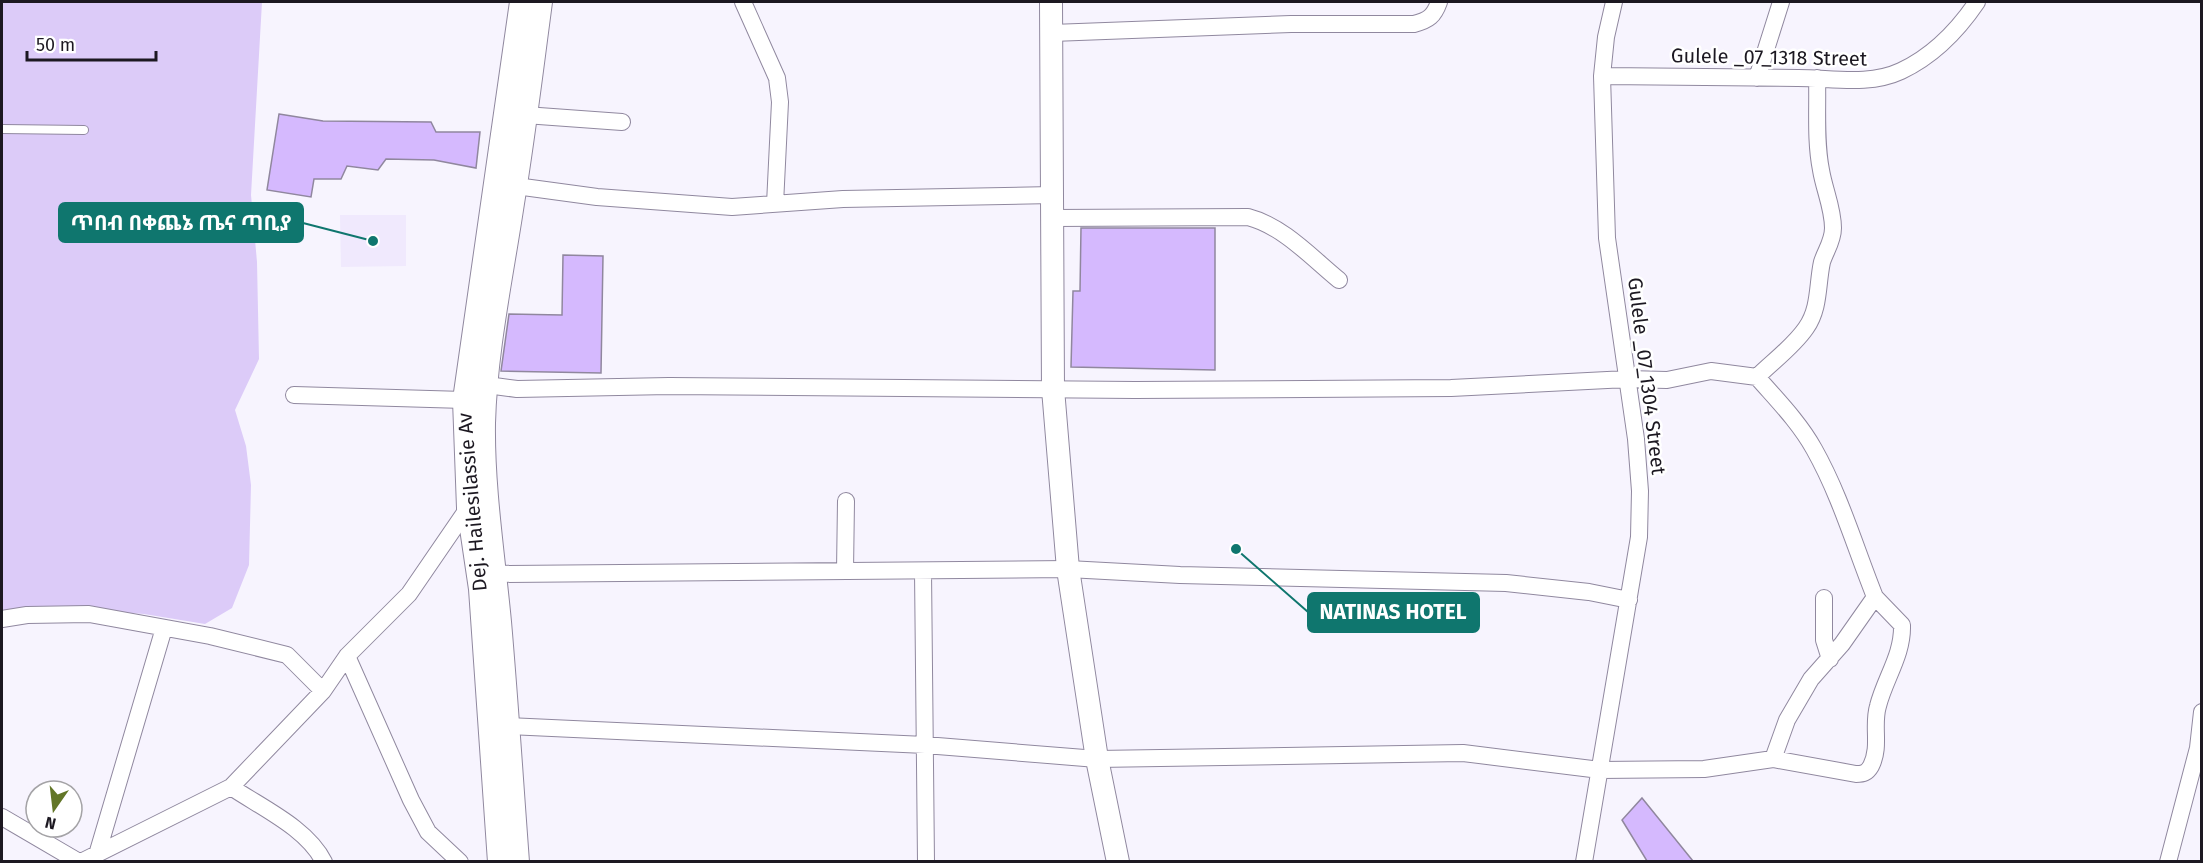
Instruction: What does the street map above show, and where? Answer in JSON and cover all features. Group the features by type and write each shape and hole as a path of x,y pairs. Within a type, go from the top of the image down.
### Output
{"main road":[{"name":"Dej. Hailesilassie Av","path":"499,861 480,589 468,508 464,400 521,2"},
{"path":"519,861 484,425 496,308 516,186 541,2"},
{"path":"1051,2 1053,389 1068,569 1097,759 1118,861"}],"street":[{"path":"743,2 777,78 780,102 775,204"},
{"path":"1052,33 1291,24 1414,24 1429,20 1435,13 1439,2"},
{"name":"Gulele _07_1304 Street","path":"1584,861 1639,537 1640,491 1636,439 1607,238 1602,76 1606,37 1614,2"},
{"path":"1757,78 1781,2"},
{"name":"Gulele _07_1318 Street","path":"1602,76 1817,78 1871,81 1900,72 1929,54 1961,25 1977,2"},
{"path":"1757,377 1793,343 1810,321 1820,290 1822,262 1831,243 1833,226 1820,160 1817,78"},
{"path":"525,115 622,122"},
{"path":"516,186 597,197 732,207 854,198 1053,195"},
{"path":"1053,218 1248,216 1276,229 1340,280"},
{"path":"487,385 517,389 782,386 1053,389 1451,388 1627,379 1667,380 1711,371 1757,377 1813,447 1839,498 1856,551 1875,597 1902,626 1903,638 1877,708 1877,749 1870,768 1865,773 1856,774 1773,759 1704,769 1600,770 1463,753 1097,759 926,745 507,726"},
{"path":"294,395 464,400"},
{"path":"845,571 846,501"},
{"path":"2,817 80,861 96,856 231,787 323,691 347,656 409,594 468,508"},
{"path":"495,574 1068,569 1180,575 1506,583 1589,592 1629,600"},
{"path":"923,571 926,861"},
{"path":"1773,759 1787,720 1811,680 1842,644 1875,597"},
{"path":"1824,598 1824,640 1830,658"},
{"path":"2,619 27,615 89,614 111,616 210,636 287,655 323,691"},
{"path":"96,856 164,628"},
{"path":"347,656 411,800 428,832 460,861"},
{"path":"2168,861 2200,748 2202,712"},
{"path":"231,787 305,836 317,847 324,861"}],"lane":[{"path":"2,129 84,130"}],"shaded area":[{"path":"2,2 262,2 251,195 257,262 259,359 235,410 246,446 251,485 249,565 232,608 205,624 144,614 54,607 2,613"},
{"path":"340,215 406,215 406,266 341,267"}],"building":[{"path":"279,114 323,121 431,122 436,132 480,132 476,168 434,160 386,159 378,170 347,166 341,179 314,179 311,197 267,190"},
{"path":"1081,228 1215,228 1215,370 1071,367 1073,291 1080,291"},
{"path":"563,255 603,256 601,373 501,371 509,314 562,315"},
{"path":"1642,798 1693,861 1647,861 1622,820"}],"place":[{"name":"ጥበብ በቀጨኔ ጤና ጣቢያ","path":"373,241"},
{"name":"NATINAS HOTEL","path":"1236,549"}]}
